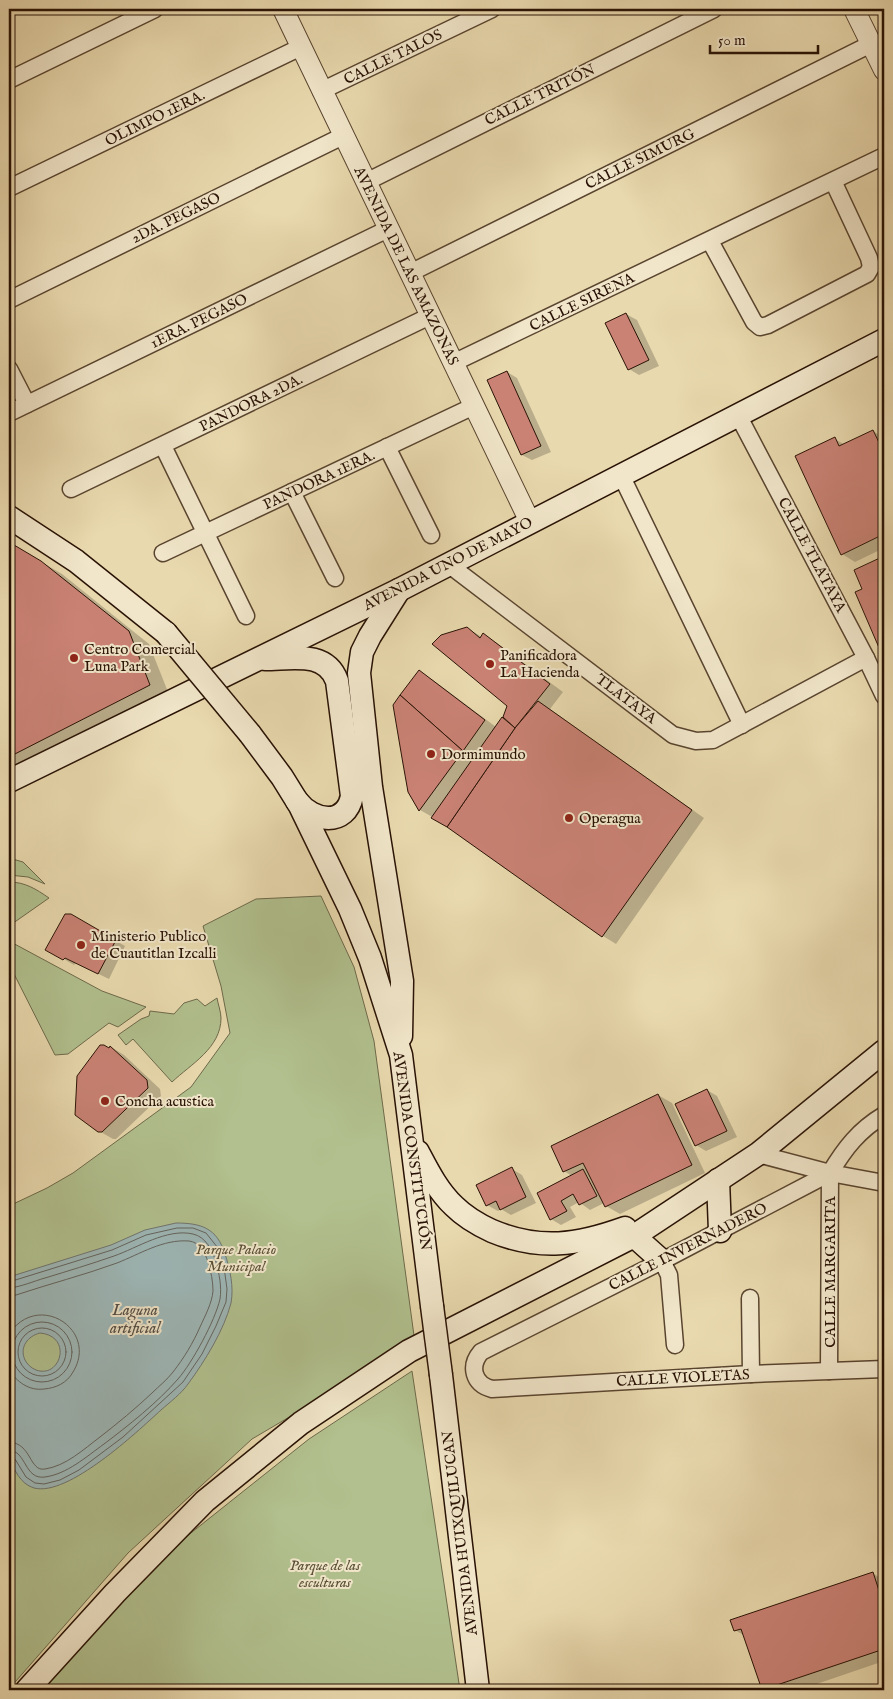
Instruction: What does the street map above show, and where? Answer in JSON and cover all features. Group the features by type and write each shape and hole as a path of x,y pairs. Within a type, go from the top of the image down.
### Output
{"main road":[{"name":"AVENIDA UNO DE MAYO","path":"9,781 399,590 884,340"},
{"name":"AVENIDA CONSTITUCIÓN","path":"9,517 76,561 166,633 250,734 295,798 354,917 370,958 401,1055 441,1375"},
{"path":"399,590 362,652 359,672 371,787 402,981 401,1055"},
{"path":"259,659 313,658 329,666 337,681 352,796 351,801 342,814 328,818 320,817 306,810 295,798"},
{"path":"27,1690 115,1593 205,1501 301,1423 409,1351 634,1236 758,1154 884,1051"},
{"path":"413,1143 433,1179 454,1206 480,1226 508,1237 538,1244 569,1243 598,1238 669,1212"},
{"path":"718,1180 720,1231"},
{"path":"634,1236 662,1261"},
{"name":"AVENIDA HUIXQUILUCAN","path":"441,1375 478,1690"}],"street":[{"path":"9,80 154,9"},
{"name":"AVENIDA DE LAS AMAZONAS","path":"283,9 530,522"},
{"name":"CALLE TALOS","path":"322,91 492,9"},
{"name":"CALLE TRITÓN","path":"366,182 714,9"},
{"path":"854,9 884,70"},
{"name":"CALLE SIMURG","path":"410,273 871,44"},
{"name":"OLIMPO 1ERA.","path":"9,188 301,48"},
{"name":"2DA. PEGASO","path":"9,300 343,136"},
{"name":"CALLE SIRENA","path":"453,363 884,156"},
{"path":"710,241 754,322 760,327 768,325 867,274 871,267 869,258 833,180"},
{"name":"1ERA. PEGASO","path":"9,413 388,229"},
{"name":"PANDORA 2DA.","path":"71,489 430,316"},
{"path":"9,369 27,404"},
{"name":"PANDORA 1ERA.","path":"163,553 474,406"},
{"name":"CALLE TLATAYA","path":"738,415 866,658 884,696"},
{"path":"162,446 246,616"},
{"path":"387,448 431,535"},
{"path":"621,475 742,725"},
{"path":"292,492 335,578"},
{"name":"TLATAYA","path":"448,564 673,735 696,741 713,740 866,658"},
{"path":"830,1173 845,1149 869,1125 884,1115"},
{"path":"758,1154 830,1173 884,1183"},
{"name":"CALLE INVERNADERO","path":"483,1386 478,1381 474,1369 476,1358 482,1352 830,1173"},
{"name":"CALLE MARGARITA","path":"829,1371 830,1173"},
{"path":"662,1261 670,1275 675,1345"},
{"path":"750,1298 751,1374"},
{"name":"CALLE VIOLETAS","path":"483,1386 492,1389 751,1374 884,1369"}],"green space":[{"path":"9,858 23,862 45,884 28,877 9,875"},
{"path":"9,882 20,883 30,887 49,898 9,926"},
{"name":"Parque Palacio Municipal","path":"321,896 354,967 374,1041 415,1343 252,1439 128,1553 9,1689 9,1206 73,1173 191,1087 230,1033 221,986 203,926 256,899"},
{"path":"9,941 102,991 146,1007 118,1027 109,1023 68,1054 55,1055 9,964"},
{"path":"217,998 221,1018 220,1029 216,1038 204,1055 172,1082 133,1039 126,1045 118,1035 141,1019 149,1016 150,1011 174,1014 184,1003 197,999 205,1006"},
{"name":"Parque de las esculturas","path":"412,1371 460,1690 30,1690 113,1595 309,1439"}],"water":[{"name":"Laguna artificial","path":"176,1223 185,1223 200,1226 213,1233 222,1245 232,1284 231,1303 224,1324 207,1355 185,1388 136,1433 101,1461 65,1483 48,1488 29,1486 18,1476 9,1457 9,1277 111,1245 145,1230","holes":["40,1333 50,1336 57,1341 60,1348 60,1356 52,1368 45,1371 36,1370 29,1366 25,1360 23,1355 24,1347 28,1339 36,1334"]}],"building":[{"path":"626,313 649,360 628,370 605,323"},
{"path":"507,371 541,446 521,455 487,380"},
{"path":"873,430 884,453 884,534 841,555 795,456 835,437 839,446"},
{"name":"Centro Comercial Luna Park","path":"9,542 41,561 129,631 150,685 9,757"},
{"path":"884,556 884,648 880,650 855,592 862,589 854,570"},
{"name":"Panificadora La Hacienda","path":"467,627 480,638 483,633 550,684 515,728 503,717 507,706 432,644 441,635"},
{"path":"419,670 485,720 463,751 400,695"},
{"name":"Dormimundo","path":"400,695 463,751 419,811 408,792 393,705"},
{"name":"Operagua","path":"538,701 692,810 602,937 447,827 515,728"},
{"path":"502,717 515,728 447,827 431,818"},
{"name":"Ministerio Publico de Cuautitlan Izcalli","path":"65,914 71,914 116,940 98,974 65,958 63,960 45,950"},
{"name":"Concha acustica","path":"100,1045 109,1048 110,1046 147,1080 148,1088 102,1132 98,1132 75,1115 77,1076"},
{"path":"707,1089 727,1131 695,1146 675,1104"},
{"path":"658,1094 692,1165 605,1207 583,1163 563,1172 551,1146"},
{"path":"512,1167 526,1197 500,1210 496,1201 486,1206 476,1185"},
{"path":"583,1169 597,1196 579,1205 573,1194 561,1201 567,1211 550,1220 537,1193"},
{"path":"873,1572 884,1606 884,1649 762,1690 741,1629 734,1631 730,1620"}],"place":[{"name":"Centro Comercial Luna Park","path":"74,658"},
{"name":"Panificadora La Hacienda","path":"490,664"},
{"name":"Dormimundo","path":"431,754"},
{"name":"Operagua","path":"569,818"},
{"name":"Ministerio Publico de Cuautitlan Izcalli","path":"81,945"},
{"name":"Concha acustica","path":"105,1101"}]}
